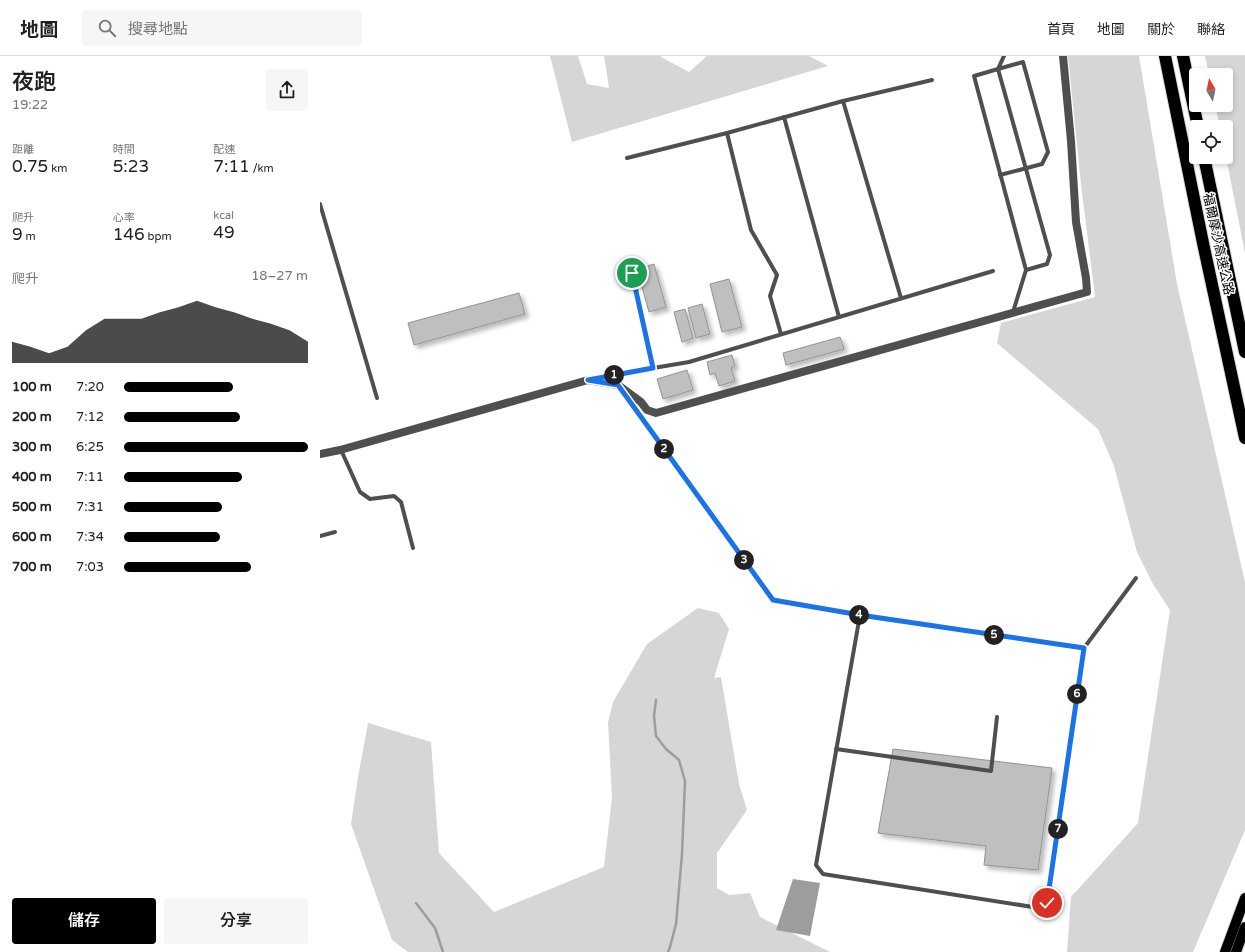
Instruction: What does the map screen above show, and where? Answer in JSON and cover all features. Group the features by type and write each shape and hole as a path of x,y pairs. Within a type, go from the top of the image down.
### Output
{"highway":[{"name":"福爾摩沙高速公路","path":"1165,56 1245,438"},
{"path":"1183,56 1197,120"},
{"name":"福爾摩沙高速公路","path":"1205,164 1245,352"}],"main road":[{"path":"1225,952 1245,898"},
{"path":"1236,952 1245,927"}],"street":[{"path":"320,454 340,450 588,380 618,385 641,402 647,410 656,413 1087,292 1076,222 1071,141 1063,56"}],"lane":[{"path":"1004,56 998,69 1050,255 1046,264 1026,270"},
{"path":"1000,175 1042,164 1048,152 1023,62 974,76 1000,175 1026,270 1013,312"},
{"path":"627,158 784,118 843,101 932,80"},
{"path":"843,101 902,298"},
{"path":"784,118 839,317"},
{"path":"727,133 751,230 777,275 770,296 781,334"},
{"path":"320,204 377,398"},
{"path":"588,380 688,362 993,271"},
{"path":"632,273 653,368"},
{"path":"618,385 773,600 860,615 1084,648"},
{"path":"340,450 360,492 370,499 394,496 401,502 413,548"},
{"path":"320,536 335,532"},
{"path":"860,615 816,865 823,874 1039,908 1047,903 1084,648 1136,578"},
{"path":"836,749 991,771 997,717"}],"shaded area":[{"path":"550,56 578,56 587,84 609,88 604,56 661,56 689,72 707,56 809,56 828,66 572,142"},
{"path":"1068,56 1139,56 1177,284 1245,582 1245,830 1193,952 1067,952 1071,897 1138,823 1170,610 1153,584 1137,552 1114,466 1098,429 997,343 1001,323 1095,297 1081,184"},
{"path":"1205,56 1245,56 1245,253 1227,164 1233,164 1233,120 1218,120 1217,112 1233,112 1233,68 1208,68"},
{"path":"698,608 719,613 729,629 714,678 721,677 739,784 747,810 717,853 717,888 729,895 750,893 760,917 830,952 408,952 392,940 351,824 368,723 431,742 439,853 494,912 604,867 612,797 608,723 613,702 647,644"},
{"path":"793,879 820,883 810,936 776,930"}],"building":[{"path":"654,264 666,307 649,312 637,269"},
{"path":"729,279 742,327 722,332 710,284"},
{"path":"519,293 525,314 414,345 408,323"},
{"path":"702,304 710,334 696,338 688,308"},
{"path":"685,309 693,338 682,342 674,312"},
{"path":"840,337 844,349 786,365 783,353"},
{"path":"732,355 735,366 731,368 735,381 719,386 715,373 710,375 707,362"},
{"path":"687,370 693,390 663,399 657,379"},
{"path":"893,749 1052,768 1038,870 984,865 986,846 878,833"}],"waterway":[{"path":"656,700 654,716 656,736 666,749 679,760 685,781 682,854 676,924 668,952"},
{"path":"416,903 435,928 443,952"}],"route":[{"path":"632,273 653,368 588,380 618,385 773,600 860,615 1084,648 1047,903"}]}
